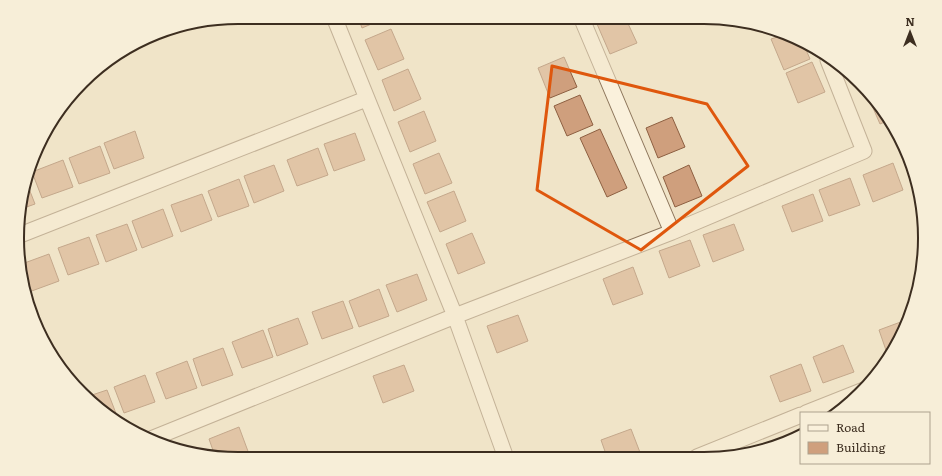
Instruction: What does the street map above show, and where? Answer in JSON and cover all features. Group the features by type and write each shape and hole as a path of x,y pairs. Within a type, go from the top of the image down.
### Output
{"street":[{"path":"337,24 455,316 504,452"},
{"path":"584,24 672,232"},
{"path":"157,436 455,316 672,232 864,151 830,65"},
{"path":"24,233 366,99"},
{"path":"809,412 847,397"},
{"path":"708,452 800,415"}],"highlighted area":[{"path":"552,66 707,104 748,166 641,250 537,190"}],"building":[{"path":"361,24 371,24 362,28"},
{"path":"597,24 628,24 637,43 610,54"},
{"path":"391,29 404,59 378,70 365,40"},
{"path":"778,37 799,46 806,50 810,59 784,70 771,39"},
{"path":"564,57 577,87 550,98 538,68"},
{"path":"812,62 825,92 798,103 786,73"},
{"path":"408,69 421,99 394,111 382,80"},
{"path":"580,95 593,125 567,136 554,106"},
{"path":"872,106 884,122 880,124"},
{"path":"424,111 436,141 410,152 398,122"},
{"path":"672,117 685,147 658,158 646,128"},
{"path":"600,129 627,188 607,197 580,138"},
{"path":"135,131 144,158 114,169 104,143"},
{"path":"355,133 365,160 334,171 324,144"},
{"path":"100,146 110,173 79,184 69,158"},
{"path":"318,148 328,175 297,186 287,160"},
{"path":"439,153 452,183 425,194 413,164"},
{"path":"63,160 73,187 42,198 33,175 34,171"},
{"path":"893,163 903,190 873,202 863,175"},
{"path":"274,165 284,191 254,203 244,176"},
{"path":"689,165 702,196 675,207 663,177"},
{"path":"850,178 860,205 829,216 819,190"},
{"path":"239,179 249,206 218,217 208,191"},
{"path":"29,190 35,204 26,207"},
{"path":"454,191 466,221 440,232 427,202"},
{"path":"202,194 212,220 181,232 171,205"},
{"path":"813,194 823,221 792,232 782,206"},
{"path":"163,209 173,236 142,248 132,221"},
{"path":"127,224 137,250 106,262 96,235"},
{"path":"734,224 744,250 713,262 703,235"},
{"path":"472,233 485,263 458,274 446,244"},
{"path":"89,237 99,264 68,275 58,248"},
{"path":"690,240 700,266 669,278 659,251"},
{"path":"49,254 59,281 31,291 26,263"},
{"path":"633,267 643,294 613,305 603,279"},
{"path":"417,274 427,300 397,312 386,285"},
{"path":"379,289 389,316 359,327 349,301"},
{"path":"343,301 353,328 322,339 312,312"},
{"path":"518,315 528,341 497,353 487,326"},
{"path":"298,318 308,344 277,356 268,329"},
{"path":"901,322 886,350 879,330"},
{"path":"263,330 273,357 242,368 232,342"},
{"path":"843,345 854,372 823,383 813,357"},
{"path":"223,348 233,375 202,386 193,359"},
{"path":"187,361 197,388 166,399 156,373"},
{"path":"801,364 811,391 780,402 770,376"},
{"path":"404,365 414,391 383,403 373,376"},
{"path":"145,375 155,402 124,413 114,387"},
{"path":"107,390 116,414 97,399 93,395"},
{"path":"239,427 248,452 213,450 209,439"},
{"path":"631,429 640,452 605,452 601,440"}]}
